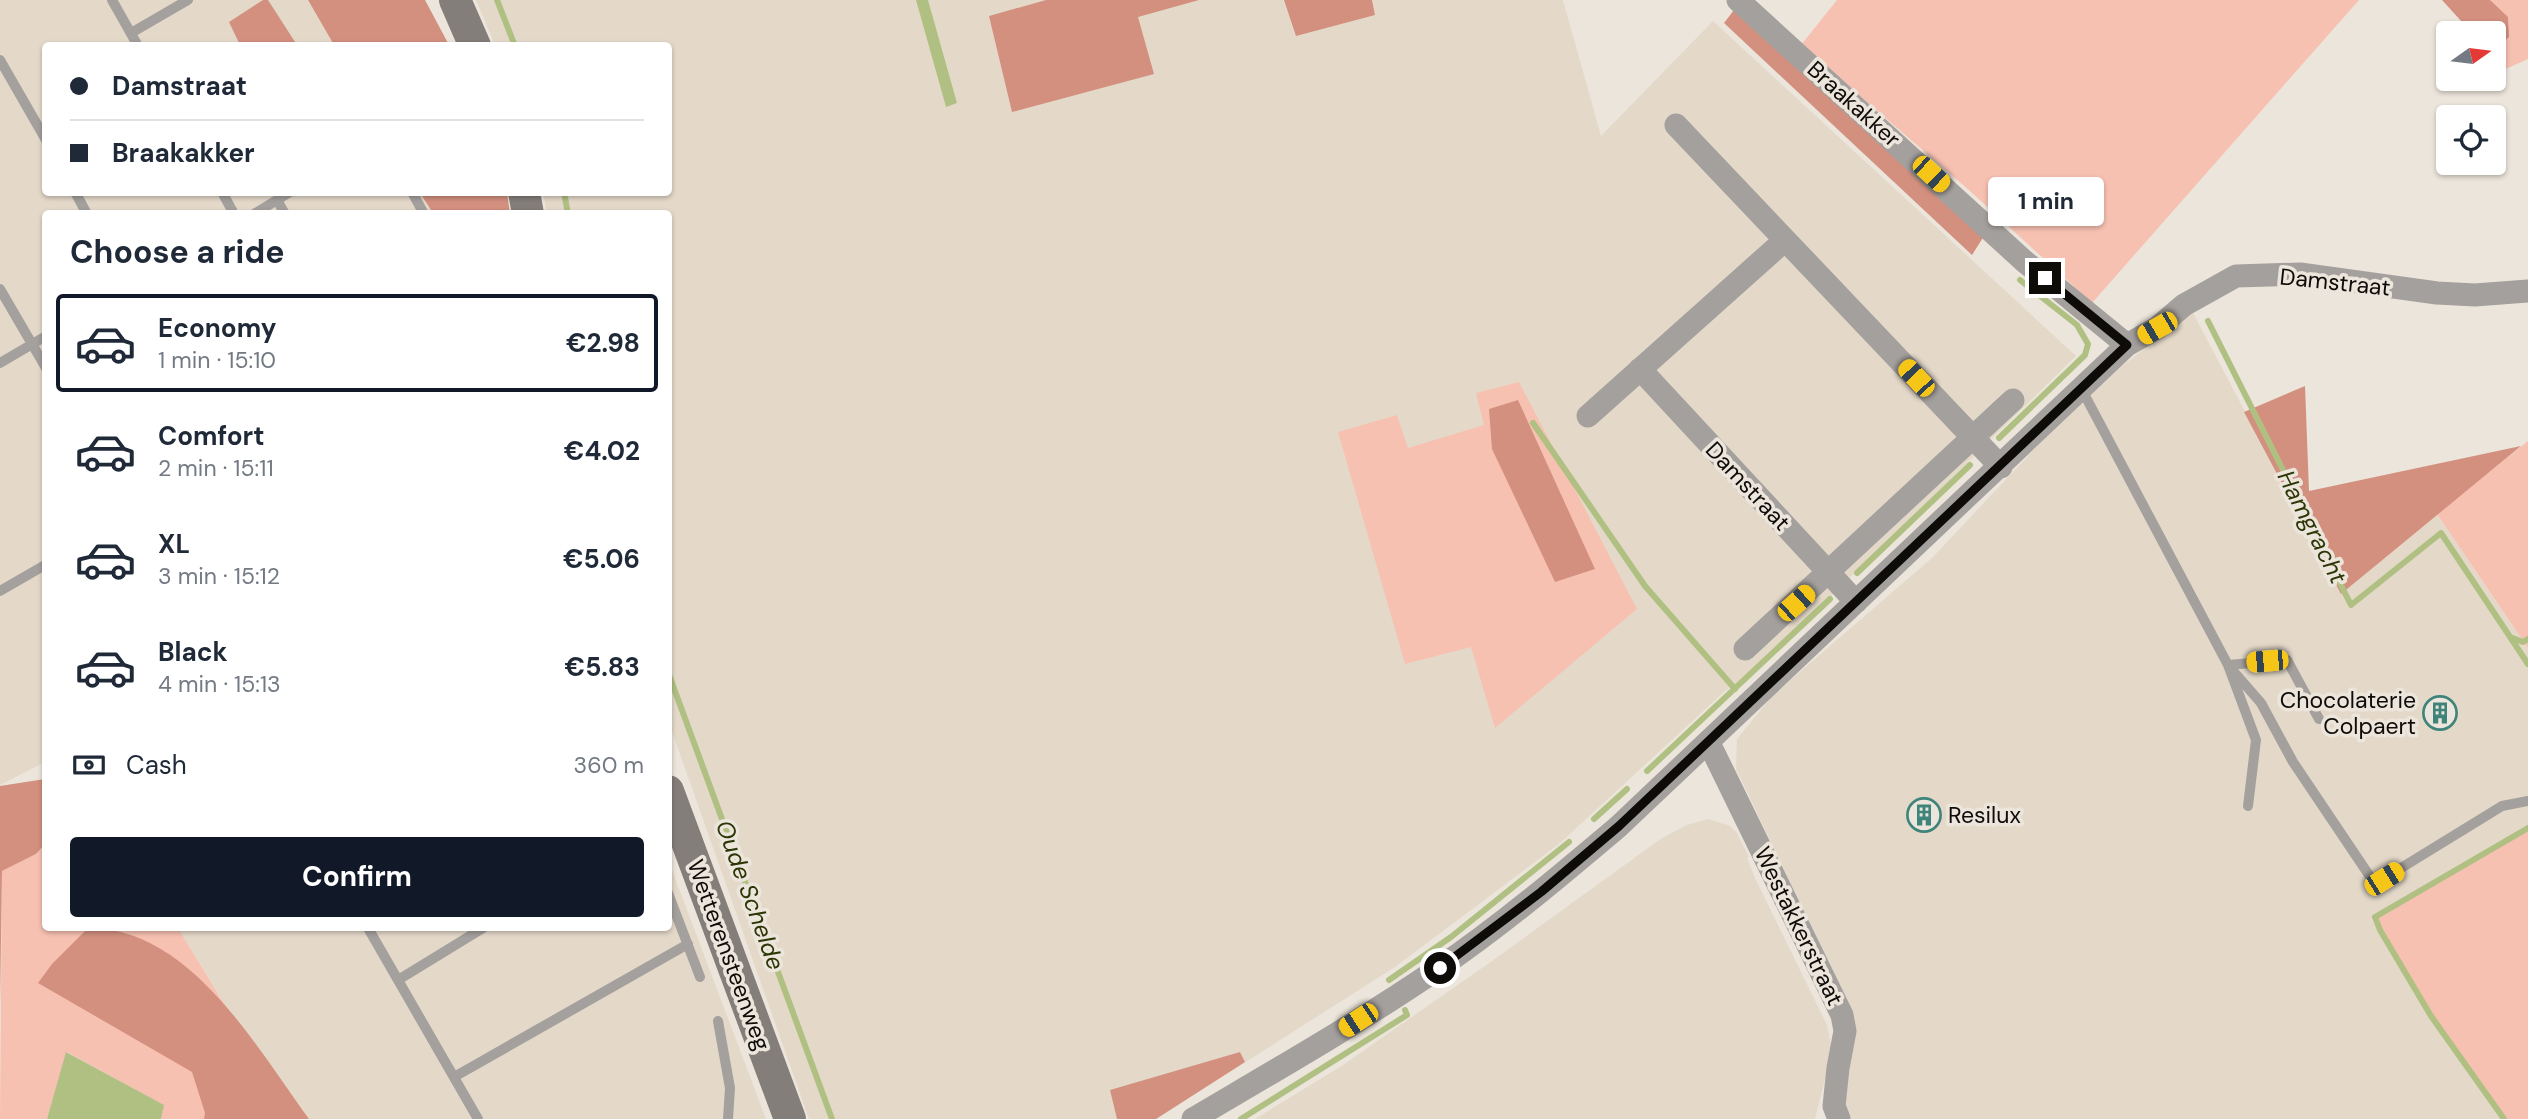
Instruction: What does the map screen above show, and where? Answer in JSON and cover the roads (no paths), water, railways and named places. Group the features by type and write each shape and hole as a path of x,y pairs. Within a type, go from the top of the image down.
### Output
{"street":[{"path":"456,0 473,42"},
{"name":"Braakakker","path":"1738,0 2024,261 2127,345"},
{"path":"1676,125 2001,467"},
{"path":"1588,416 1785,240"},
{"name":"Damstraat","path":"1193,1119 1338,1033 1440,968 1541,892 1610,835 1709,743 2127,345 2157,328 2184,305 2236,276 2300,274 2462,294 2528,291"},
{"name":"Damstraat","path":"1640,369 1856,602"},
{"path":"1745,649 2013,400"},
{"name":"Westakkerstraat","path":"1709,743 1842,1015 1845,1031 1835,1105 1839,1119"},
{"name":"Wetterensteenweg","path":"672,802 790,1119"}],"lane":[{"path":"112,0 136,42"},
{"path":"131,33 188,0"},
{"path":"0,60 42,133"},
{"path":"261,210 284,196"},
{"path":"277,200 283,210"},
{"path":"0,289 42,361"},
{"path":"0,363 42,338"},
{"path":"2082,390 2228,665 2256,740 2248,807"},
{"path":"0,591 42,567"},
{"path":"2228,665 2287,660 2319,719"},
{"path":"2228,665 2261,703 2293,762 2375,884 2502,806 2528,801"},
{"path":"672,903 700,977"},
{"path":"370,931 478,1119"},
{"path":"398,980 478,931"},
{"path":"454,1077 688,944"},
{"path":"718,1021 730,1088 728,1119"}],"waterway":[{"name":"Oude Schelde","path":"497,0 513,42"},
{"name":"Oude Schelde","path":"565,196 567,210"},
{"name":"Hamgracht","path":"1999,438 2085,355 2088,344 2077,325 2020,280"},
{"name":"Hamgracht","path":"2208,321 2351,605 2441,533 2528,664"},
{"path":"1533,423 1645,586 1735,689"},
{"name":"Hamgracht","path":"1857,573 1970,465"},
{"name":"Hamgracht","path":"1647,771 1830,599"},
{"path":"2510,637 2523,642 2528,639"},
{"name":"Oude Schelde","path":"672,683 832,1119"},
{"name":"Hamgracht","path":"1594,819 1627,789"},
{"name":"Hamgracht","path":"2504,1119 2431,1016 2375,917 2528,828"},
{"name":"Hamgracht","path":"1389,980 1451,937 1569,842"},
{"name":"Hamgracht","path":"1241,1119 1407,1015 1405,1010"}],"place":[{"name":"Chocolaterie Colpaert","path":"2440,713"},
{"name":"Resilux","path":"1924,815"}]}
